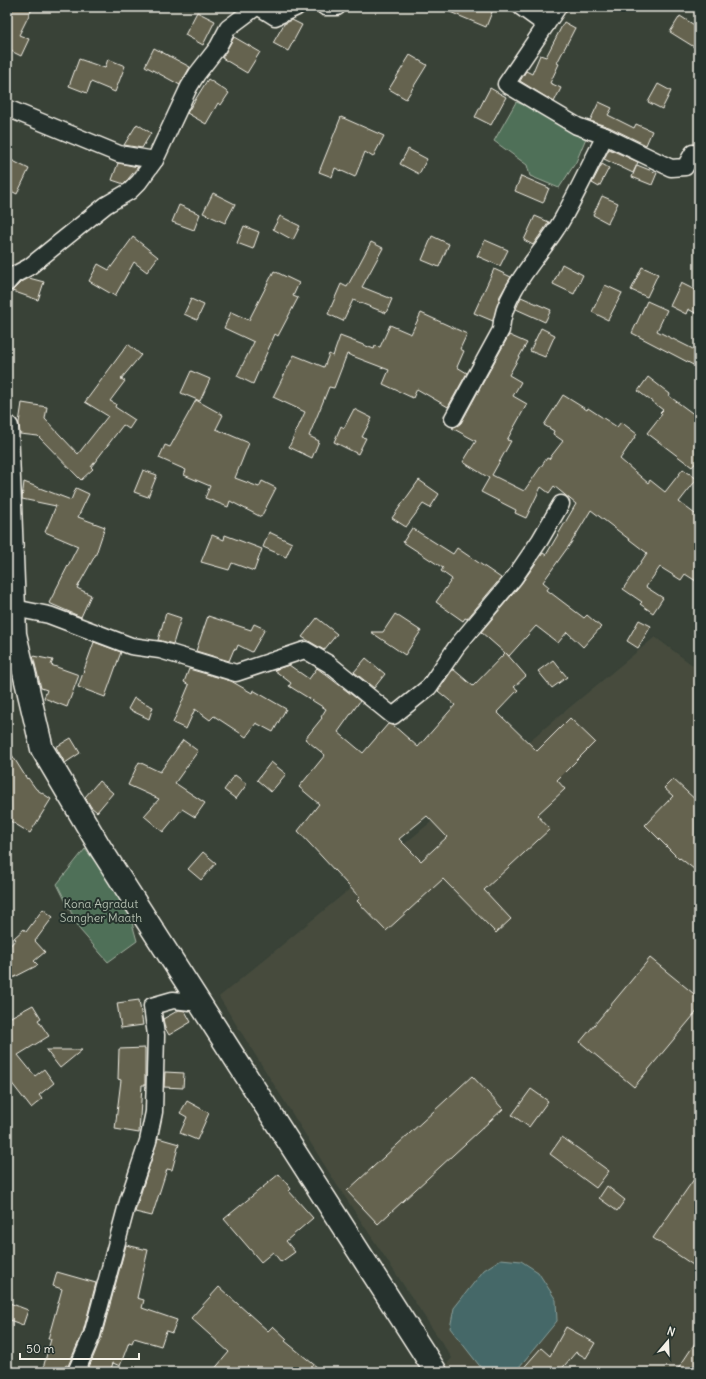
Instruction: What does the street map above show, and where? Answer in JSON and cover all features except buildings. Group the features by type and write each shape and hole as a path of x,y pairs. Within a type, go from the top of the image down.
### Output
{"main road":[{"path":"7,427 11,610 15,634 42,749 101,849 436,1372"}],"street":[{"path":"7,283 14,275 29,267 106,206 130,191 139,182 155,160 189,87 197,74 218,48 228,28 258,7 275,17 297,7"},
{"path":"325,7 337,7"},
{"path":"522,7 546,25"},
{"path":"558,7 506,84 577,126 605,136 671,168 685,166 693,153 699,153"},
{"path":"7,108 119,154 155,160"},
{"path":"453,418 501,330 501,320 524,272 551,239 563,219 605,136"},
{"path":"11,610 49,615 131,646 160,650 236,673 304,650 329,664 393,716 429,687 457,646 514,578 540,540 561,504"},
{"path":"76,1372 92,1335 128,1201 148,1141 154,1112 156,1035 152,1006 173,1000 200,1003"}],"shaded area":[{"path":"655,637 699,670 699,1372 440,1372 452,1358 337,1185 219,997"}],"green space":[{"path":"516,102 545,113 586,138 576,162 559,188 530,176 527,165 494,141"},
{"name":"Kona Agradut Sangher Maath","path":"85,849 125,898 137,941 108,962 80,930 57,884"}],"water":[{"path":"501,1259 521,1261 538,1272 556,1300 557,1321 515,1372 492,1372 482,1369 450,1328 454,1308 484,1270"}]}
